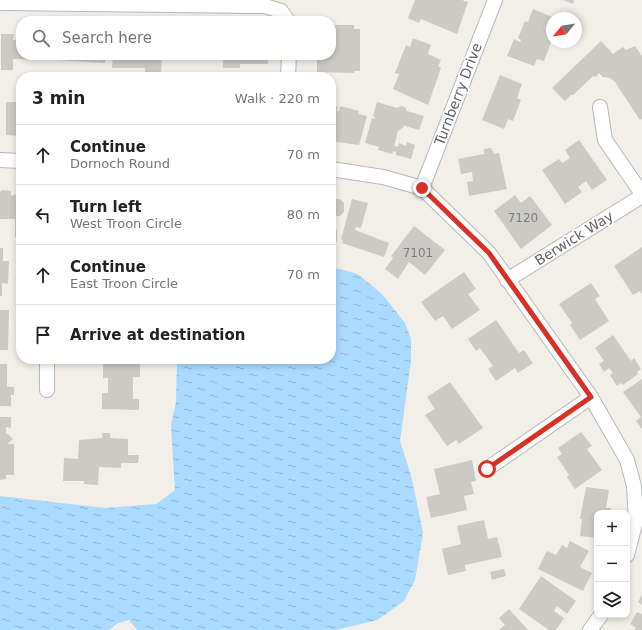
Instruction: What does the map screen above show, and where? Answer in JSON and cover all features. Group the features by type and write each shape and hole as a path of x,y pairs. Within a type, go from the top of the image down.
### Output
{"street":[{"name":"Turnberry Drive","path":"422,188 495,0"},
{"path":"0,3 265,6 281,12 284,16"},
{"path":"288,72 289,60"},
{"path":"600,107 605,140 642,195"},
{"path":"0,160 16,161"},
{"path":"336,170 382,177 422,188 489,253 591,397 627,460 634,486 636,520 629,546"},
{"name":"Berwick Way","path":"507,280 642,195"},
{"path":"47,364 48,390"},
{"path":"487,469 591,397"},
{"path":"590,630 599,618"}],"water":[{"path":"336,268 358,274 383,295 405,323 411,339 411,361 400,441 412,479 423,533 415,580 404,601 377,620 336,630 137,630 129,620 118,623 109,630 0,630 0,496 105,508 156,504 175,490 171,425 176,402 177,364 336,364"}],"building":[{"path":"415,0 462,0 468,2 457,34 421,19 419,23 408,18"},
{"path":"563,0 574,0 573,4"},
{"path":"533,9 546,14 546,48 549,48 544,61 537,59 534,66 507,56 514,39 520,42 521,40 518,38 525,21 528,22"},
{"path":"336,25 354,25 354,29 360,29 360,71 354,71 354,73 317,72 317,60 336,60"},
{"path":"1,34 14,34 13,40 16,40 16,59 13,59 13,70 1,70"},
{"path":"413,38 431,45 428,54 441,60 438,66 441,68 428,105 393,89 399,74 395,73 406,45 410,47"},
{"path":"601,41 613,54 623,47 626,50 635,46 642,56 642,119 640,120 615,82 610,78 603,77 599,73 596,77 593,76 565,101 552,88"},
{"path":"57,60 105,60 105,63"},
{"path":"113,60 162,60 161,72 145,72 145,68 112,68"},
{"path":"223,60 268,60 268,64 240,64 240,68 223,68"},
{"path":"500,75 522,84 517,98 521,100 513,121 508,119 504,129 482,120"},
{"path":"6,102 16,102 16,136 6,135"},
{"path":"377,102 397,108 401,106 405,107 407,111 424,116 419,130 402,125 404,127 398,131 394,146 398,147 399,143 406,146 407,142 415,145 411,159 396,155 396,152 393,151 392,154 378,150 379,147 365,143 372,118 375,119 373,116"},
{"path":"336,106 338,107 337,111 339,111 340,106 359,111 358,114 367,116 359,145 336,142"},
{"path":"579,140 607,180 592,190 586,181 578,187 582,192 565,204 542,170 559,159 562,163 570,158 565,150"},
{"path":"491,148 494,154 499,153 507,189 469,196 467,182 473,181 472,172 461,174 458,159 484,154 484,149"},
{"path":"2,190 11,191 11,196 16,194 16,237 15,219 0,219 0,192"},
{"path":"515,195 521,203 530,196 552,225 521,249 494,211"},
{"path":"336,199 340,199 344,203 344,212 340,216 336,216"},
{"path":"352,199 368,203 361,228 356,227 355,230 389,243 384,257 342,243 343,240 341,239"},
{"path":"414,226 445,250 425,275 409,262 398,279 385,269 393,258 391,256"},
{"path":"336,230 337,230 336,242"},
{"path":"642,247 642,294 640,291 633,295 614,266"},
{"path":"0,248 3,248 3,261 9,261 8,284 2,283 2,296 0,296"},
{"path":"464,272 476,289 468,294 480,310 452,329 443,316 435,321 421,302"},
{"path":"591,283 600,296 595,299 609,321 580,340 570,325 572,323 559,304"},
{"path":"0,310 9,310 8,350 0,350"},
{"path":"496,320 519,353 524,350 533,363 518,373 515,368 496,381 488,369 493,366 480,348 476,351 468,339"},
{"path":"613,335 631,361 634,358 641,369 637,372 638,374 623,385 621,383 617,386 610,375 613,373 609,368 604,372 599,364 604,361 595,348"},
{"path":"0,364 7,364 7,387 14,387 14,395 11,395 11,406 0,406"},
{"path":"103,364 140,364 140,377 133,377 133,399 139,399 139,410 102,409 102,393 108,393 108,378 103,378"},
{"path":"642,379 642,429 636,421 641,417 623,392"},
{"path":"450,382 483,428 459,444 456,440 447,446 425,415 435,409 427,397"},
{"path":"0,417 11,417 11,428 6,427 6,435 7,433 13,439 7,444 14,444 14,475 6,475 6,479 0,480"},
{"path":"581,432 592,446 587,449 602,470 575,489 567,477 569,475 557,457 562,454 558,448"},
{"path":"102,433 110,433 110,438 128,439 128,455 139,455 138,463 121,463 121,468 99,467 98,485 84,484 84,481 63,481 64,458 78,459 79,440 102,438"},
{"path":"472,460 476,481 471,482 474,494 464,496 467,510 431,518 426,497 440,494 434,469"},
{"path":"586,487 609,490 606,508 611,508 611,510 594,510 594,538 580,536 582,519 580,519"},
{"path":"484,520 488,539 497,537 502,557 465,565 466,571 448,575 442,549 461,544 457,526"},
{"path":"570,541 589,551 580,567 592,573 583,591 538,569 547,551 556,555 562,545 567,548"},
{"path":"504,569 506,576 492,580 490,572"},
{"path":"541,576 576,601 567,614 557,606 554,611 564,618 556,630 549,630 519,609"},
{"path":"642,595 642,605 638,602"},
{"path":"509,609 528,630 499,630 505,625 499,618"},
{"path":"637,612 642,614 642,630 634,630 636,628 630,624"}],"route":[{"path":"422,188 489,253 591,397 487,469"}]}
